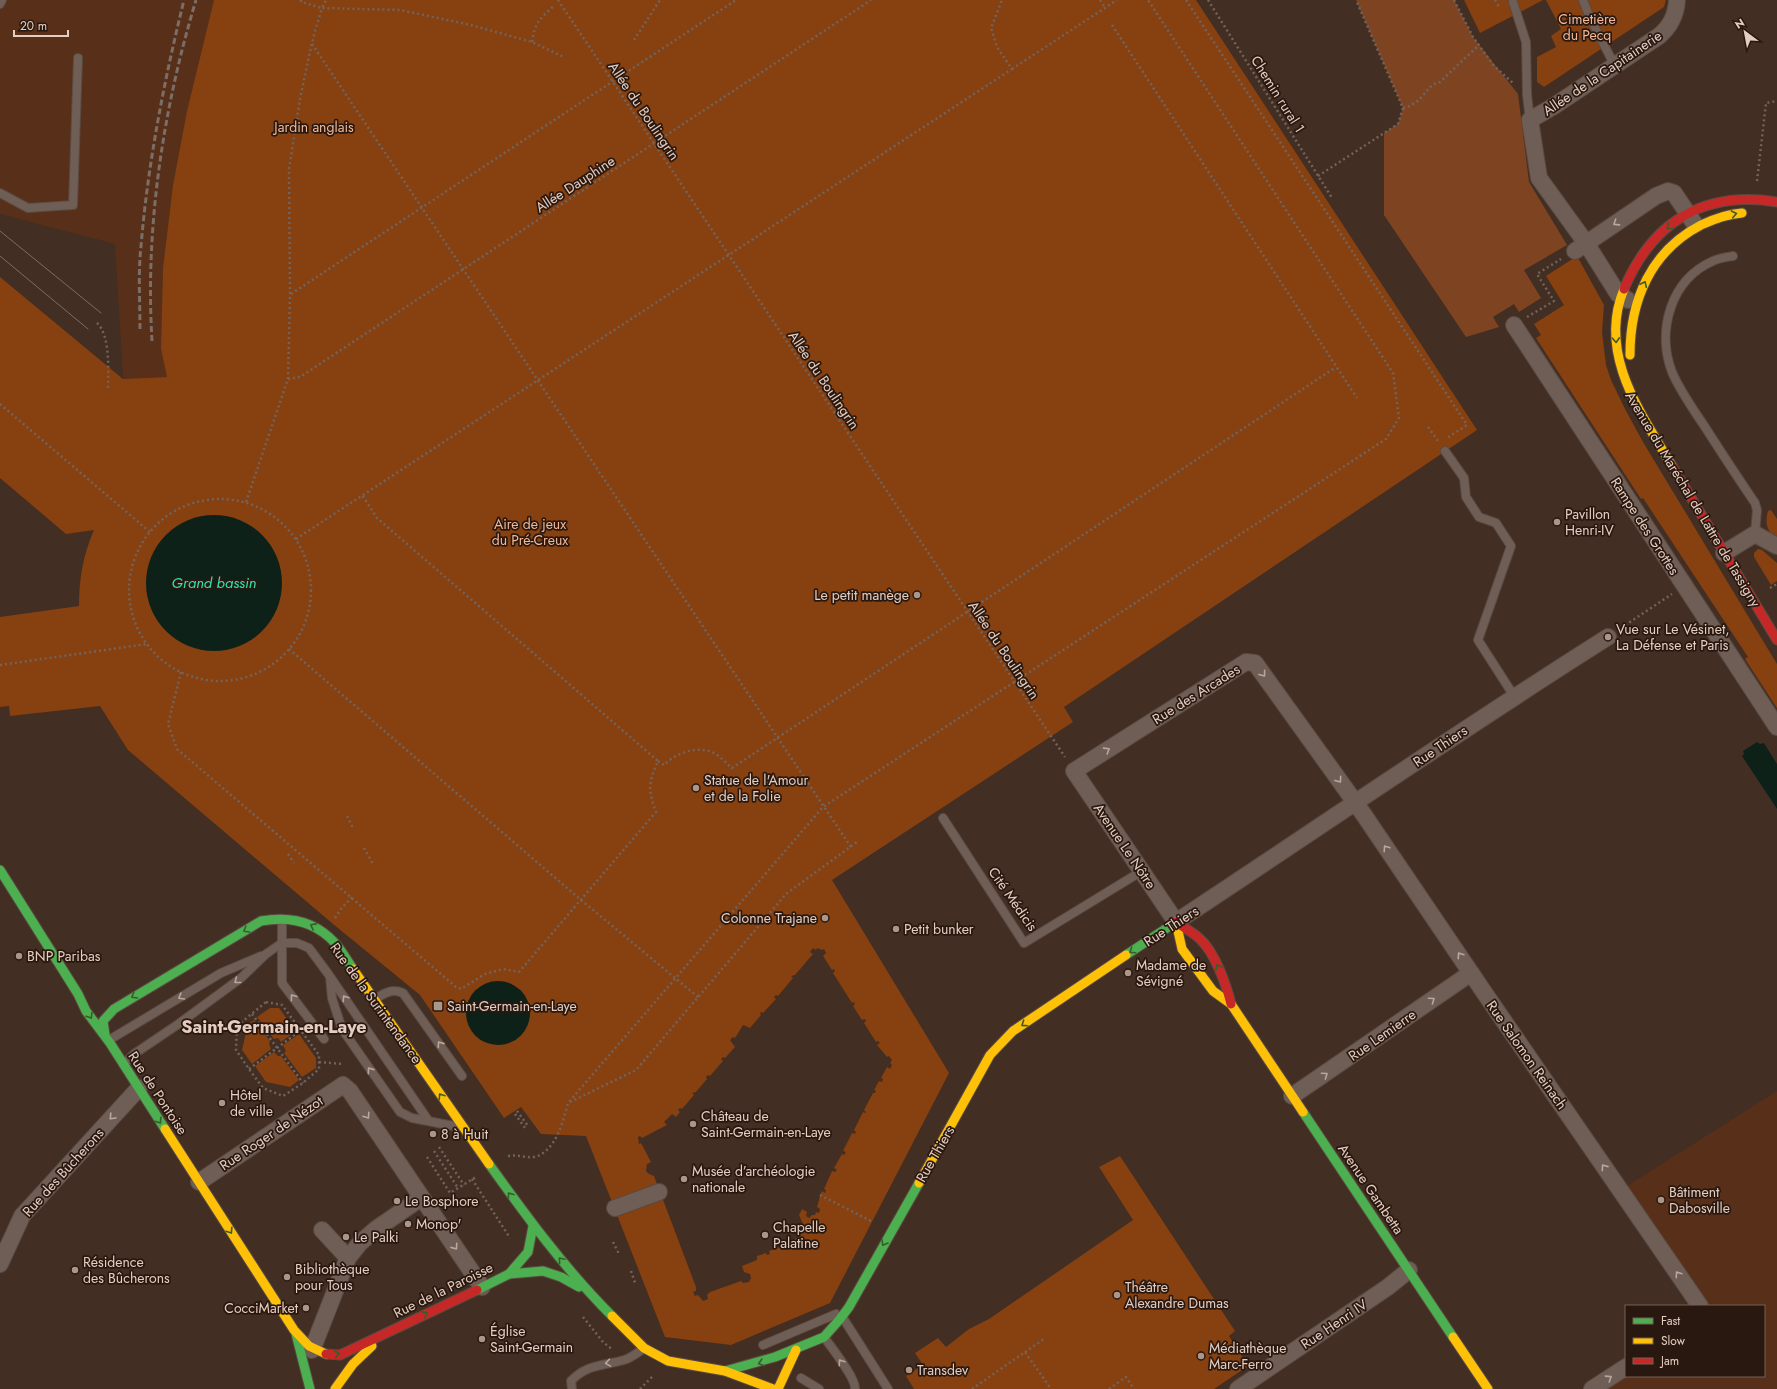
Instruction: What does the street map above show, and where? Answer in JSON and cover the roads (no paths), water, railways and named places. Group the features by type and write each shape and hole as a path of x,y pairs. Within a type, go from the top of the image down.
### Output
{"main road":[{"name":"Avenue du Maréchal de Lattre de Tassigny","path":"1732,554 1636,405 1628,390 1619,360 1616,342 1617,310 1628,278 1639,258 1649,245 1676,221 1702,207 1726,200 1756,199 1777,202"},
{"name":"Avenue du Maréchal de Lattre de Tassigny","path":"1655,419 1636,385 1629,345 1637,304 1649,275 1669,248 1697,228 1715,219 1728,215 1754,212"},
{"name":"Avenue du Maréchal de Lattre de Tassigny","path":"1716,521 1777,640"},
{"name":"Rue de Pontoise","path":"0,870 78,994 81,1002 96,1026 124,1064 294,1330 312,1350"},
{"name":"Rue de la Surintendance","path":"106,1038 103,1022 108,1014 117,1006 261,921 282,917 305,922 320,930 335,943 490,1168 532,1226 586,1290"},
{"name":"Avenue Gambetta","path":"1176,922 1182,949 1213,991 1231,1004 1488,1389"},
{"name":"Avenue Gambetta","path":"1176,922 1199,938 1208,949 1227,986 1231,1004"},
{"name":"Rue Thiers","path":"824,1337 849,1307 990,1055 1001,1042 1013,1031 1176,922"},
{"name":"Rue de la Surintendance","path":"78,994 87,1001 100,1007 117,1006"},
{"path":"509,1274 528,1252 532,1226"},
{"path":"509,1274 543,1270 561,1276 586,1290 644,1348 668,1361 725,1371 773,1389"},
{"name":"Rue de la Paroisse","path":"374,1342 390,1332 509,1274"},
{"name":"Rue de Pontoise","path":"294,1330 310,1389"},
{"path":"725,1371 752,1365 796,1350 824,1337"},
{"path":"312,1350 326,1354 340,1355 374,1342"},
{"path":"335,1389 353,1364 374,1342"},
{"path":"778,1389 796,1350"}],"street":[{"name":"Allée de la Capitainerie","path":"1530,120 1615,66 1664,32 1673,18 1677,0"},
{"path":"1530,120 1539,178 1580,247 1621,296 1637,304"},
{"path":"1580,247 1656,196 1668,191 1674,193 1697,228"},
{"name":"Rampe des Grottes","path":"1514,325 1777,727"},
{"path":"1732,554 1755,534 1777,546"},
{"name":"Rue Thiers","path":"1176,922 1514,696 1608,637"},
{"name":"Rue des Arcades","path":"1074,770 1246,662 1255,663 1355,803"},
{"name":"Avenue Le Nôtre","path":"1074,770 1176,922"},
{"name":"Rue Salomon Reinach","path":"1355,803 1699,1305"},
{"name":"Rue Lemierre","path":"1292,1096 1472,973"},
{"name":"Rue Roger de Nézot","path":"199,1182 343,1085 350,1091 421,1198"},
{"name":"Rue des Bûcherons","path":"0,1264 6,1235 139,1088"},
{"path":"615,1208 660,1192"},
{"path":"312,1350 348,1258 360,1243 376,1229 421,1198 482,1287"},
{"path":"322,1230 348,1258"},
{"name":"Rue Henri IV","path":"1238,1389 1388,1287 1409,1270"},
{"path":"1592,1389 1625,1368"}],"lane":[{"path":"0,4 2,0"},
{"path":"1583,0 1590,18 1615,66"},
{"path":"1514,1 1526,42 1527,95 1530,120"},
{"path":"0,193 28,208 73,205 78,58"},
{"path":"1733,256 1713,260 1696,270 1682,284 1671,303 1666,350 1672,372 1687,400 1755,503 1757,510 1755,534"},
{"path":"1446,451 1464,478 1466,497 1479,517 1496,523 1511,546 1478,640 1514,696"},
{"name":"Cité Médicis","path":"942,818 1024,942 1142,870"},
{"path":"282,917 282,983 324,1040"},
{"path":"124,1064 134,1054 177,1025 241,978 266,954 282,943 297,943 310,948 428,1120"},
{"path":"106,1038 221,973 266,954"},
{"path":"329,975 336,1015 342,1029 400,1112 412,1118 463,1128"},
{"path":"375,999 388,991 396,990 403,993 462,1076"},
{"path":"763,1345 812,1325 849,1307"},
{"path":"842,1317 888,1389"},
{"path":"824,1337 855,1385 855,1389"},
{"path":"572,1389 571,1381 580,1372 601,1364 625,1360 644,1348"},
{"path":"801,1378 819,1389"}],"water":[{"name":"Grand bassin","path":"207,515 221,515 240,520 262,535 277,557 281,570 281,596 277,609 262,631 240,646 221,651 207,651 188,646 166,631 151,609 146,590 146,576 151,557 166,535 188,520"},
{"path":"1757,742 1760,744 1764,743 1777,764 1777,809 1742,756 1744,754 1743,751"},
{"path":"498,981 510,984 521,990 527,1001 530,1013 527,1025 521,1036 510,1042 498,1045 486,1042 475,1036 469,1025 466,1013 469,1001 475,990 486,984"}],"tram line":[{"path":"0,231 101,313"},
{"path":"0,256 88,329"}],"railway":[{"path":"140,329 140,256 152,153 163,92 184,0"},
{"path":"152,341 151,255 159,169 174,83 196,0"}],"place":[{"name":"Pavillon Henri-IV","path":"1557,522"},
{"name":"Le petit manège","path":"917,595"},
{"name":"Vue sur Le Vésinet, La Défense et Paris","path":"1608,637"},
{"name":"Statue de l'Amour et de la Folie","path":"696,788"},
{"name":"Colonne Trajane","path":"825,918"},
{"name":"Petit bunker","path":"896,929"},
{"name":"BNP Paribas","path":"19,956"},
{"name":"Madame de Sévigné","path":"1128,973"},
{"name":"Saint-Germain-en-Laye","path":"438,1006"},
{"name":"Hôtel de ville","path":"222,1103"},
{"name":"Château de Saint-Germain-en-Laye","path":"693,1124"},
{"name":"8 à Huit","path":"433,1134"},
{"name":"Musée d’archéologie nationale","path":"684,1179"},
{"name":"Bâtiment Dabosville","path":"1661,1200"},
{"name":"Le Bosphore","path":"397,1201"},
{"name":"Monop'","path":"408,1224"},
{"name":"Chapelle Palatine","path":"765,1235"},
{"name":"Le Palki","path":"346,1237"},
{"name":"Résidence des Bûcherons","path":"75,1270"},
{"name":"Bibliothèque pour Tous","path":"287,1277"},
{"name":"Théâtre Alexandre Dumas","path":"1117,1295"},
{"name":"CocciMarket","path":"306,1308"},
{"name":"Église Saint-Germain","path":"482,1339"},
{"name":"Médiathèque Marc-Ferro","path":"1201,1356"},
{"name":"Transdev","path":"909,1370"}],"district":[{"name":"Saint-Germain-en-Laye","path":"274,1027"}],"park label":[{"name":"Cimetière du Pecq","path":"1587,28"},
{"name":"Jardin anglais","path":"314,127"},
{"name":"Aire de jeux du Pré-Creux","path":"530,532"}]}
